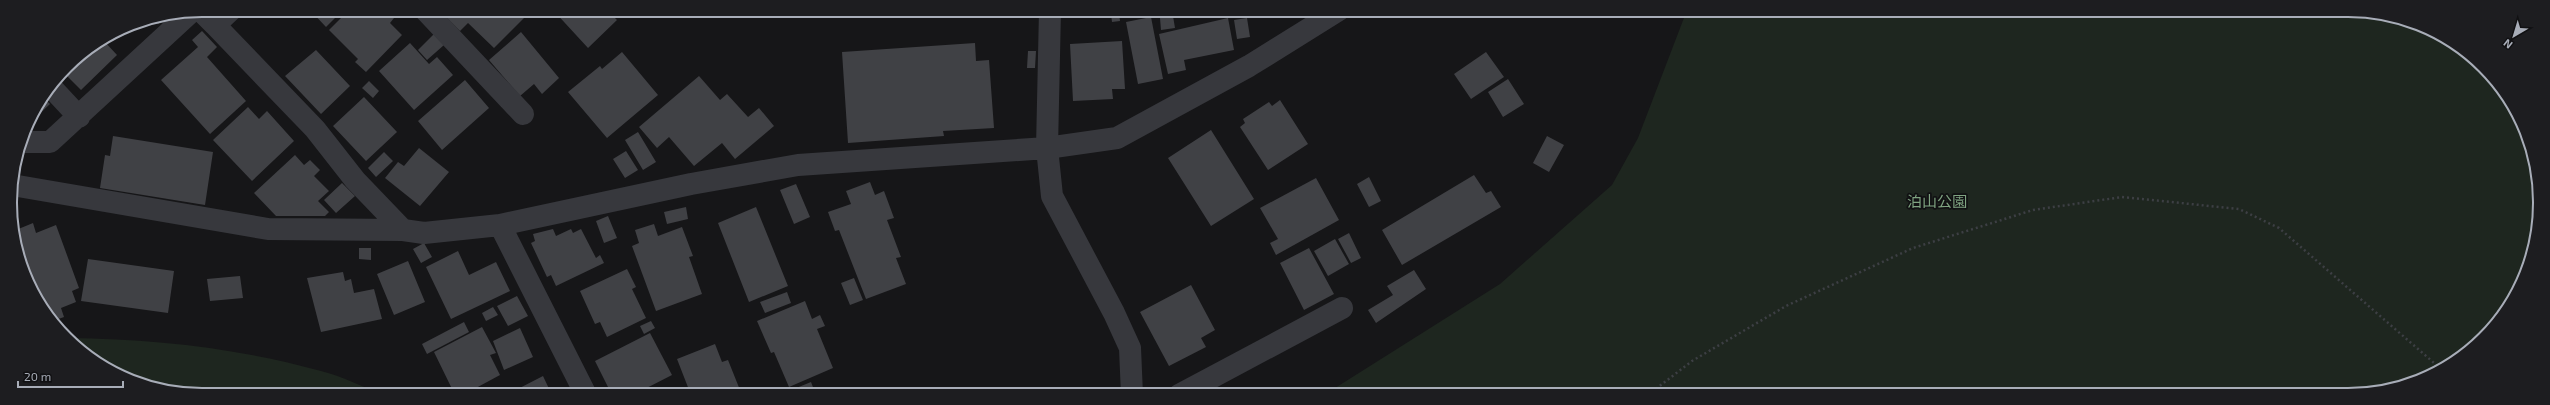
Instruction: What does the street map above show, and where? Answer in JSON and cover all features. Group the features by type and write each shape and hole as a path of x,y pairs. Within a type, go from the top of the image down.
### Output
{"street":[{"path":"432,17 523,114"},
{"path":"1050,17 1047,148 1052,196 1114,313 1130,348 1132,388"},
{"path":"18,186 268,229 403,230 424,233 500,225 684,186 798,165 1047,148 1117,138 1249,66 1328,17"},
{"path":"27,142 50,142 79,117 185,18"},
{"path":"207,18 315,129 355,180 403,230"},
{"path":"54,91 79,117"},
{"path":"500,225 582,388"},
{"path":"1192,388 1342,308"}],"path":[{"path":"1657,388 1692,362 1786,306 1914,248 2033,210 2122,197 2239,208 2279,228 2437,365"}],"green space":[{"name":"泊山公園","path":"1684,17 2360,17 2396,23 2430,36 2451,48 2479,71 2487,80 2502,99 2514,120 2527,154 2533,190 2533,215 2527,251 2514,285 2502,306 2479,334 2451,357 2430,369 2396,382 2360,388 1335,388 1500,284 1612,185 1638,138"},
{"path":"76,338 132,340 196,346 259,356 329,373 366,388 190,388 154,382 120,369 99,357"}],"building":[{"path":"317,17 336,17 326,27"},
{"path":"342,17 393,17 394,18 390,23 402,35 366,72 355,62 358,59 329,30"},
{"path":"446,17 525,17 494,48 468,23 460,31"},
{"path":"559,17 614,17 617,20 588,48"},
{"path":"1111,17 1120,17 1120,21 1112,22"},
{"path":"1151,17 1163,79 1138,84 1126,22"},
{"path":"1173,17 1175,28 1161,30 1160,18"},
{"path":"1228,18 1234,50 1184,60 1186,70 1168,74 1159,34"},
{"path":"1247,18 1250,37 1237,39 1234,20"},
{"path":"202,31 217,47 207,57 246,101 210,134 161,80 198,47 192,40"},
{"path":"521,32 559,78 542,94 534,84 520,96 489,60"},
{"path":"434,34 444,45 427,60 418,50"},
{"path":"1122,41 1125,89 1112,89 1113,99 1073,101 1070,44"},
{"path":"410,43 429,64 437,57 453,75 414,110 379,71"},
{"path":"975,43 976,61 989,60 994,128 943,131 944,136 848,143 842,52"},
{"path":"107,44 117,55 81,90 67,76 80,63"},
{"path":"316,50 350,86 321,114 285,76"},
{"path":"1028,51 1036,51 1035,68 1027,68"},
{"path":"622,52 658,95 607,138 568,92 600,66 602,69"},
{"path":"1486,52 1504,77 1471,99 1454,74"},
{"path":"699,76 720,100 727,94 748,117 759,108 774,126 735,159 722,143 694,166 669,137 657,148 639,127"},
{"path":"1508,79 1524,104 1503,117 1488,92"},
{"path":"465,80 489,108 442,150 418,121"},
{"path":"369,81 379,91 373,98 362,88"},
{"path":"364,97 397,132 366,161 333,126"},
{"path":"1280,100 1308,144 1268,170 1240,127 1245,123 1243,119 1269,102 1272,106"},
{"path":"47,101 50,104 40,114"},
{"path":"248,107 259,119 267,111 294,141 252,181 213,140"},
{"path":"1211,130 1254,199 1211,226 1168,158"},
{"path":"638,132 656,162 643,170 625,140"},
{"path":"113,136 213,152 205,205 100,188 105,155 110,156"},
{"path":"1547,136 1564,145 1549,172 1533,163"},
{"path":"419,148 449,172 420,206 385,178 398,162 404,166"},
{"path":"626,151 638,170 625,178 613,159"},
{"path":"384,152 393,161 376,177 368,168"},
{"path":"295,155 304,165 310,160 320,170 314,176 329,191 318,201 329,212 325,216 276,216 254,193"},
{"path":"1474,175 1486,193 1491,191 1501,207 1402,265 1382,230"},
{"path":"1369,177 1381,201 1369,207 1357,184"},
{"path":"1316,178 1339,220 1276,255 1270,243 1278,239 1260,208"},
{"path":"870,182 875,195 884,191 894,218 887,220 901,257 896,258 906,284 866,299 839,230 835,231 828,212 851,204 846,191"},
{"path":"342,183 355,196 336,213 324,200"},
{"path":"796,184 810,217 794,224 780,190"},
{"path":"686,207 688,219 667,224 664,212"},
{"path":"756,207 788,286 749,302 718,223"},
{"path":"608,216 617,238 604,243 596,221"},
{"path":"33,223 36,233 56,225 79,288 72,291 76,302 61,308 64,317 58,319 48,306 36,285 23,251 19,229"},
{"path":"654,224 658,236 682,227 693,256 689,257 702,294 656,311 632,246 639,243 635,230"},
{"path":"553,229 556,236 571,229 573,233 581,229 596,258 600,255 604,263 556,286 551,275 547,277 531,243 535,241 533,234"},
{"path":"1349,233 1361,258 1351,263 1338,239"},
{"path":"1335,239 1349,264 1328,276 1314,251"},
{"path":"424,243 432,257 421,263 413,249"},
{"path":"359,248 371,248 371,260 359,259"},
{"path":"1309,248 1334,294 1304,310 1280,263"},
{"path":"458,251 469,275 496,262 510,291 451,319 426,267"},
{"path":"88,259 174,271 168,313 81,301"},
{"path":"408,261 425,302 394,315 377,274"},
{"path":"627,269 636,287 632,289 646,318 607,337 600,322 595,324 580,291"},
{"path":"1414,270 1426,289 1376,323 1368,310 1393,295 1387,286"},
{"path":"343,272 345,281 351,279 354,293 374,289 382,319 321,332 307,278"},
{"path":"240,276 243,298 210,301 207,279"},
{"path":"854,278 863,300 850,305 841,283"},
{"path":"1191,285 1215,330 1201,338 1206,347 1169,366 1140,312"},
{"path":"787,292 791,303 765,313 760,302"},
{"path":"517,296 528,316 508,326 497,306"},
{"path":"805,301 812,319 820,315 825,326 817,329 833,368 789,387 774,352 771,353 757,321"},
{"path":"493,307 498,315 486,321 482,313"},
{"path":"651,321 655,328 644,334 640,326"},
{"path":"464,322 469,332 427,354 422,344"},
{"path":"482,327 496,353 490,355 500,375 476,388 452,388 434,352"},
{"path":"520,328 533,357 504,370 493,341"},
{"path":"650,333 672,375 647,388 608,388 595,361"},
{"path":"715,344 722,362 728,360 739,388 688,388 677,359"},
{"path":"543,376 549,388 520,388"},
{"path":"811,382 813,388 796,388"}]}
